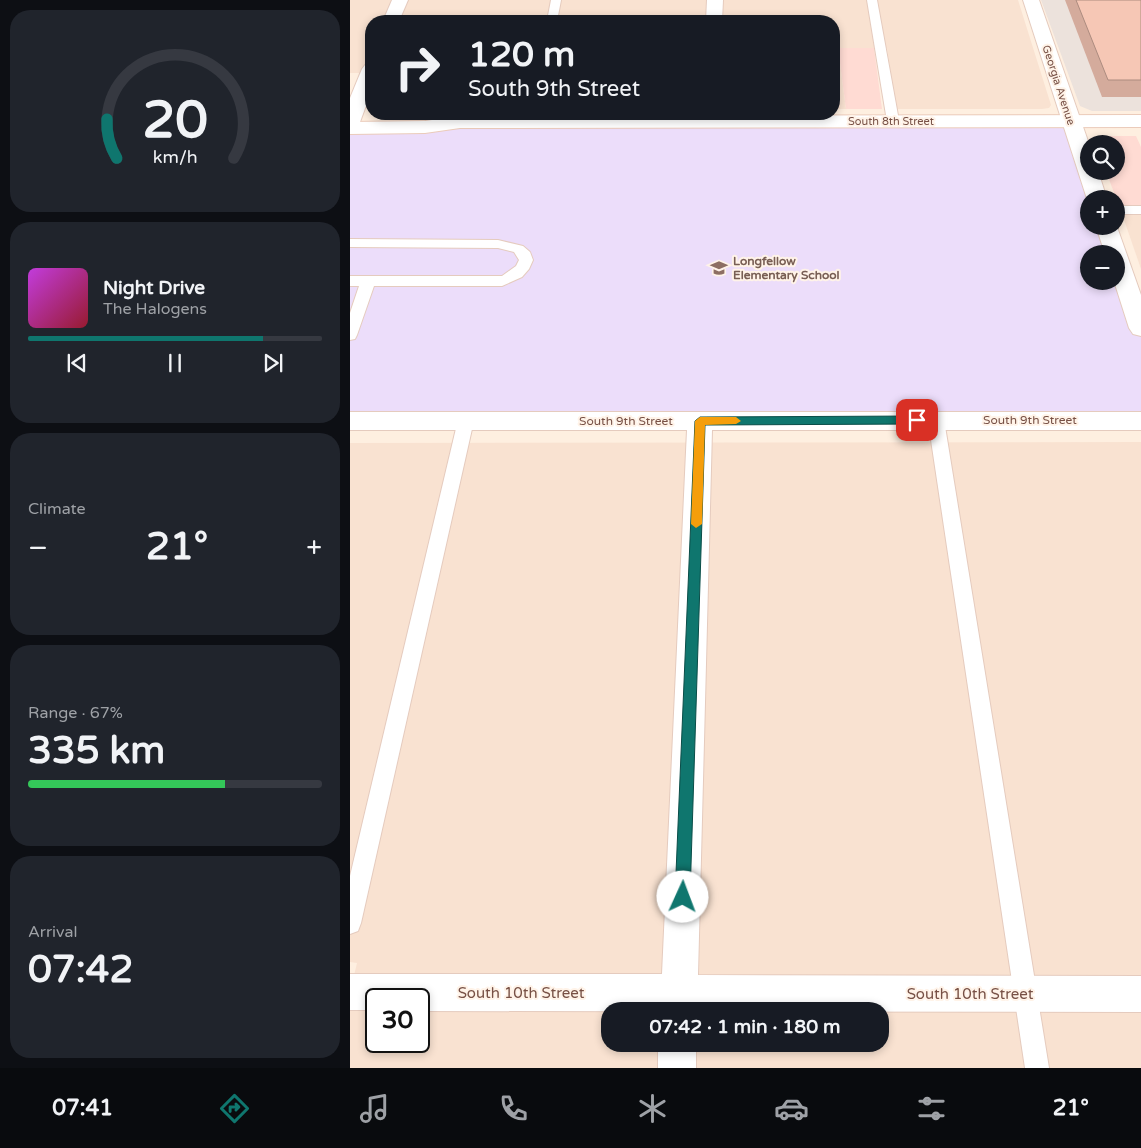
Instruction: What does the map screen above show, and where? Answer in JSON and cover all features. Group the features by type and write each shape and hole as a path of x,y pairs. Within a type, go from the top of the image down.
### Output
{"street":[{"path":"394,15 400,0"},
{"path":"714,15 715,0"},
{"name":"Georgia Avenue","path":"1031,0 1094,190"},
{"path":"351,120 365,84"},
{"name":"South 8th Street","path":"351,120 425,127 495,120"},
{"name":"South 8th Street","path":"832,120 1141,121"},
{"path":"1125,281 1141,328"},
{"name":"South 9th Street","path":"350,420 1141,420"},
{"path":"679,1002 700,421"},
{"name":"South 10th Street","path":"350,992 649,1002"},
{"name":"South 10th Street","path":"717,1002 1025,994 1141,994"},
{"path":"676,1068 677,1052"}],"lane":[{"path":"553,15 556,0"},
{"path":"872,0 893,121"},
{"path":"1125,210 1141,210"},
{"path":"350,243 498,244 516,248 525,257 520,273 502,281 350,281"},
{"path":"350,335 368,281"},
{"path":"350,923 466,420"},
{"path":"936,420 1037,1068"}],"shaded area":[{"path":"350,0 1018,0 1051,105 1049,108 1042,109 896,109 887,48 840,48 840,15 365,15 365,73 350,73"},
{"path":"1041,0 1141,0 1141,111 1092,111 1080,106"},
{"path":"840,48 874,48 882,109 846,109"},
{"path":"840,63 846,109 840,109"},
{"name":"Longfellow Elementary School","path":"1071,121 1080,160 1080,180 1085,180 1087,190 1080,190 1080,235 1110,235 1113,245 1080,245 1080,290 1121,290 1141,328 1141,421 350,421 350,128"},
{"path":"1125,136 1136,136 1141,147 1141,209 1125,209 1125,190 1113,190 1109,180 1125,180"},
{"path":"1141,213 1141,269 1125,223 1125,214"},
{"path":"1141,442 1141,1068 350,1068 350,992 357,963 350,962 350,443"}],"building":[{"path":"1076,0 1141,0 1141,80 1108,80"}],"slow traffic":[{"path":"696,524 700,421 736,421"}],"place":[{"name":"Longfellow Elementary School","path":"719,268"}],"route":[{"path":"683,897 700,421 917,420"}]}
